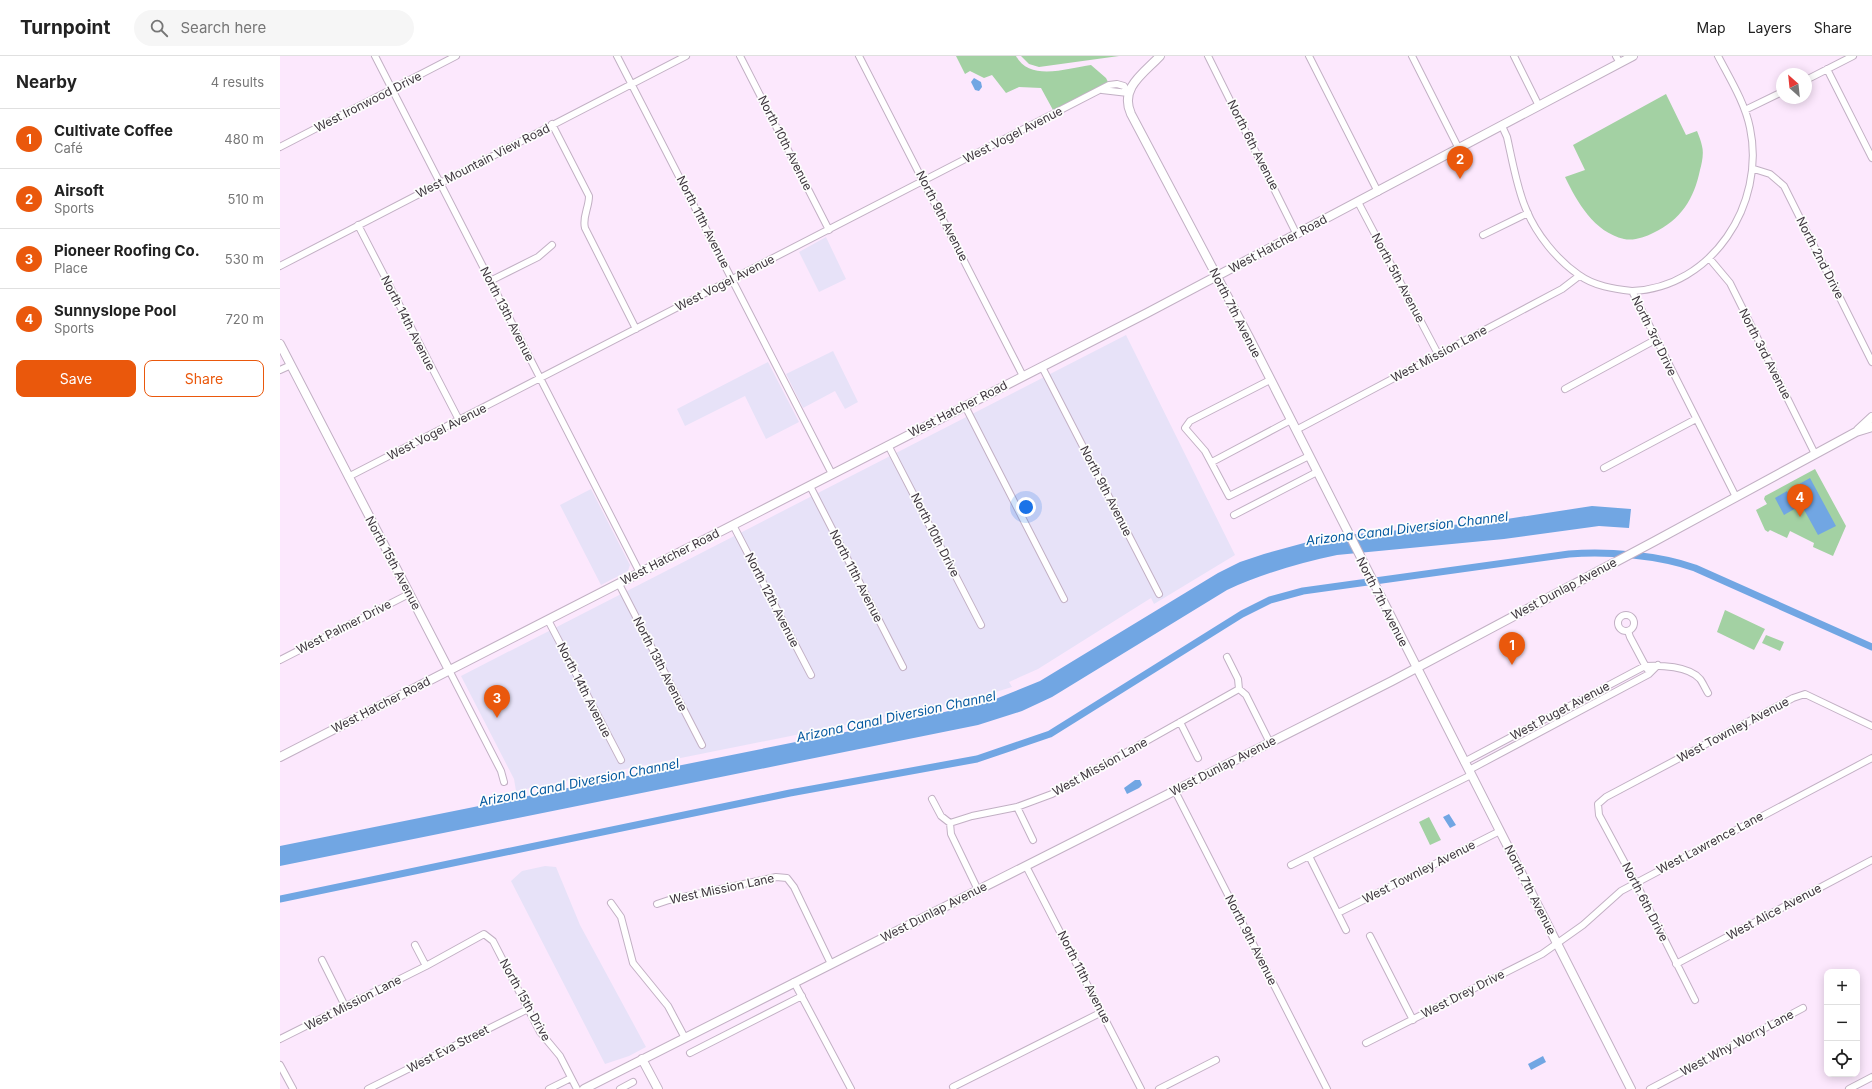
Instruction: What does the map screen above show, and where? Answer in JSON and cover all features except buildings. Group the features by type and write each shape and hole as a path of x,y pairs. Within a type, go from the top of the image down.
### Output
{"main road":[{"path":"1128,93 1131,86 1160,56"},
{"name":"West Hatcher Road","path":"280,757 1217,277 1539,106 1618,60 1634,56"},
{"name":"North 7th Avenue","path":"1128,93 1127,102 1131,114 1291,420 1359,557 1631,1089"},
{"name":"North 15th Avenue","path":"280,344 449,670"},
{"name":"West Dunlap Avenue","path":"1856,432 1872,417"},
{"name":"West Dunlap Avenue","path":"584,1089 1416,668 1856,432 1872,427"},
{"path":"642,1059 658,1089"}],"street":[{"name":"North 13th Avenue","path":"375,56 640,573"},
{"name":"West Ironwood Drive","path":"280,147 456,56"},
{"name":"North 11th Avenue","path":"617,56 832,474"},
{"name":"West Mountain View Road","path":"280,266 686,56"},
{"name":"North 10th Avenue","path":"740,56 829,230"},
{"name":"North 9th Avenue","path":"859,56 1023,376"},
{"name":"North 6th Avenue","path":"1208,56 1297,235"},
{"path":"1309,56 1378,192"},
{"path":"1412,56 1459,149"},
{"path":"1514,56 1539,106"},
{"path":"1632,291 1656,288 1671,283 1688,275 1710,258 1728,235 1740,215 1749,193 1754,169 1751,135 1745,110 1718,56"},
{"path":"1812,77 1853,56"},
{"path":"1827,69 1872,158"},
{"name":"West Vogel Avenue","path":"348,477 1102,90 1128,93"},
{"path":"1745,110 1776,95"},
{"path":"552,124 590,196 583,222 585,228 636,329"},
{"name":"North 3rd Drive","path":"1502,126 1507,138 1528,213 1537,230 1554,253 1579,276 1603,286 1632,291 1655,340 1736,497"},
{"name":"North 2nd Drive","path":"1754,169 1770,174 1784,186 1872,362"},
{"name":"North 5th Avenue","path":"1358,202 1438,354"},
{"path":"1483,235 1528,213"},
{"name":"North 14th Avenue","path":"358,225 459,420"},
{"path":"490,281 538,257 552,244"},
{"name":"North 3rd Avenue","path":"1710,258 1730,283 1815,454"},
{"name":"West Mission Lane","path":"1296,430 1562,289 1579,276"},
{"path":"1565,389 1655,340"},
{"path":"280,370 291,365"},
{"name":"North 9th Avenue","path":"1042,366 1159,594"},
{"path":"1270,380 1190,421 1185,428 1212,462 1229,496 1309,456"},
{"path":"965,406 1064,599"},
{"path":"1604,468 1696,419"},
{"path":"1212,462 1291,420"},
{"name":"North 10th Drive","path":"888,445 981,626"},
{"path":"1234,515 1317,472"},
{"name":"North 11th Avenue","path":"810,486 903,667"},
{"name":"North 12th Avenue","path":"733,525 811,675"},
{"name":"North 13th Avenue","path":"619,584 702,745"},
{"name":"West Palmer Drive","path":"280,660 409,594"},
{"name":"North 14th Avenue","path":"548,620 621,760"},
{"path":"1628,631 1649,674"},
{"path":"1227,657 1238,679 1238,688 1246,695 1270,743"},
{"name":"West Puget Avenue","path":"1291,865 1470,772 1649,674 1658,665"},
{"name":"West Puget Avenue","path":"1464,762 1645,666 1665,665 1695,675 1700,679 1708,693"},
{"name":"North 15th Avenue","path":"449,670 501,771 504,782"},
{"name":"West Mission Lane","path":"950,823 972,816 1017,807 1064,788 1238,688"},
{"name":"West Townley Avenue","path":"1598,804 1606,797 1793,698 1805,694 1872,726"},
{"path":"1590,696 1594,704"},
{"path":"1180,722 1198,758"},
{"name":"West Lawrence Lane","path":"1557,943 1583,925 1621,891 1635,882 1872,758"},
{"name":"North 9th Avenue","path":"1175,791 1327,1089"},
{"path":"932,799 942,816 950,823 951,834 978,890"},
{"name":"North 6th Drive","path":"1598,804 1599,814 1695,1000"},
{"path":"1017,807 1034,840"},
{"name":"West Townley Avenue","path":"1338,913 1500,832"},
{"path":"1309,856 1346,930"},
{"name":"West Alice Avenue","path":"1676,964 1872,860"},
{"name":"North 11th Avenue","path":"1026,866 1141,1089"},
{"name":"West Mission Lane","path":"657,904 669,900 776,877 787,878 794,887 831,964"},
{"path":"611,902 621,917 633,963 668,1006 685,1038"},
{"name":"West Mission Lane","path":"280,1039 426,966 484,934"},
{"name":"North 15th Drive","path":"484,934 494,941 540,1032 560,1056 577,1089"},
{"path":"1370,936 1413,1020"},
{"name":"West Drey Drive","path":"1366,1043 1542,954 1557,943"},
{"path":"415,945 426,966"},
{"path":"322,960 345,1006"},
{"path":"794,982 851,1089"},
{"path":"690,1053 802,996"},
{"name":"West Why Worry Lane","path":"1650,1089 1803,1008"},
{"name":"West Eva Street","path":"368,1089 528,1009"},
{"path":"953,1087 1102,1012"},
{"path":"1159,1089 1216,1060"},
{"path":"280,1065 292,1089"},
{"path":"1849,1089 1872,1077"},
{"path":"549,1089 571,1078"},
{"path":"620,1089 633,1082"}],"shaded area":[{"path":"826,237 846,279 819,292 799,252"},
{"path":"1126,335 1235,555 1154,604 1151,598 1038,669 1009,682 1012,687 970,700 516,791 514,779 461,676"},
{"path":"833,351 858,402 845,409 835,391 803,408 786,374"},
{"path":"768,362 799,422 766,439 745,396 685,426 677,409"},
{"path":"591,489 630,565 628,571 601,585 560,505"},
{"path":"545,866 556,867 580,925 646,1047 629,1056 605,1064 511,881 522,871"}],"green space":[{"path":"956,56 1016,56 1022,64 1030,69 1040,71 1061,70 1091,65 1106,78 1108,82 1053,110 1041,88 1019,87 1006,93 992,75 984,78 970,71 965,74"},
{"path":"1021,56 1119,56 1039,67 1029,64"},
{"path":"1666,94 1686,135 1697,131 1701,142 1703,155 1697,180 1685,208 1671,222 1663,228 1646,236 1635,239 1624,239 1613,235 1595,223 1581,206 1570,187 1565,177 1585,170 1573,145"},
{"path":"1815,469 1846,526 1833,556 1813,547 1814,543 1790,531 1787,538 1770,530 1768,532 1765,530 1756,510 1767,504 1764,499 1765,496"},
{"path":"1725,610 1765,629 1754,650 1717,632"},
{"path":"1766,635 1784,642 1780,651 1762,643"},
{"path":"1429,817 1441,840 1430,845 1419,822"}],"water":[{"path":"974,78 981,82 982,87 979,91 975,90 971,82"},
{"path":"1810,478 1836,526 1818,535 1792,488"},
{"path":"1787,491 1796,508 1784,515 1775,498"},
{"path":"1592,506 1631,509 1629,528 1599,526 1504,539 1337,555 1294,565 1267,574 1227,590 1052,697 1022,711 978,725 280,866 280,846 940,713 988,702 1040,681 1218,573 1240,562 1264,554 1326,537 1494,521"},
{"path":"1135,780 1140,780 1142,785 1127,794 1124,788"},
{"path":"1449,814 1456,825 1450,828 1443,817"},
{"path":"1543,1056 1546,1062 1531,1070 1528,1064"}],"waterway":[{"path":"280,899 790,793 977,759 1050,734 1242,614 1270,600 1303,591 1569,554 1600,553 1633,555 1665,560 1695,568 1872,647"}],"place":[{"name":"Airsoft","path":"1460,179"},
{"name":"Sunnyslope Pool","path":"1800,517"},
{"name":"Cultivate Coffee","path":"1512,665"},
{"name":"Pioneer Roofing Co.","path":"497,718"}],"water label":[{"name":"Arizona Canal Diversion Channel","path":"1407,528"},
{"name":"Arizona Canal Diversion Channel","path":"896,716"},
{"name":"Arizona Canal Diversion Channel","path":"579,782"}]}
